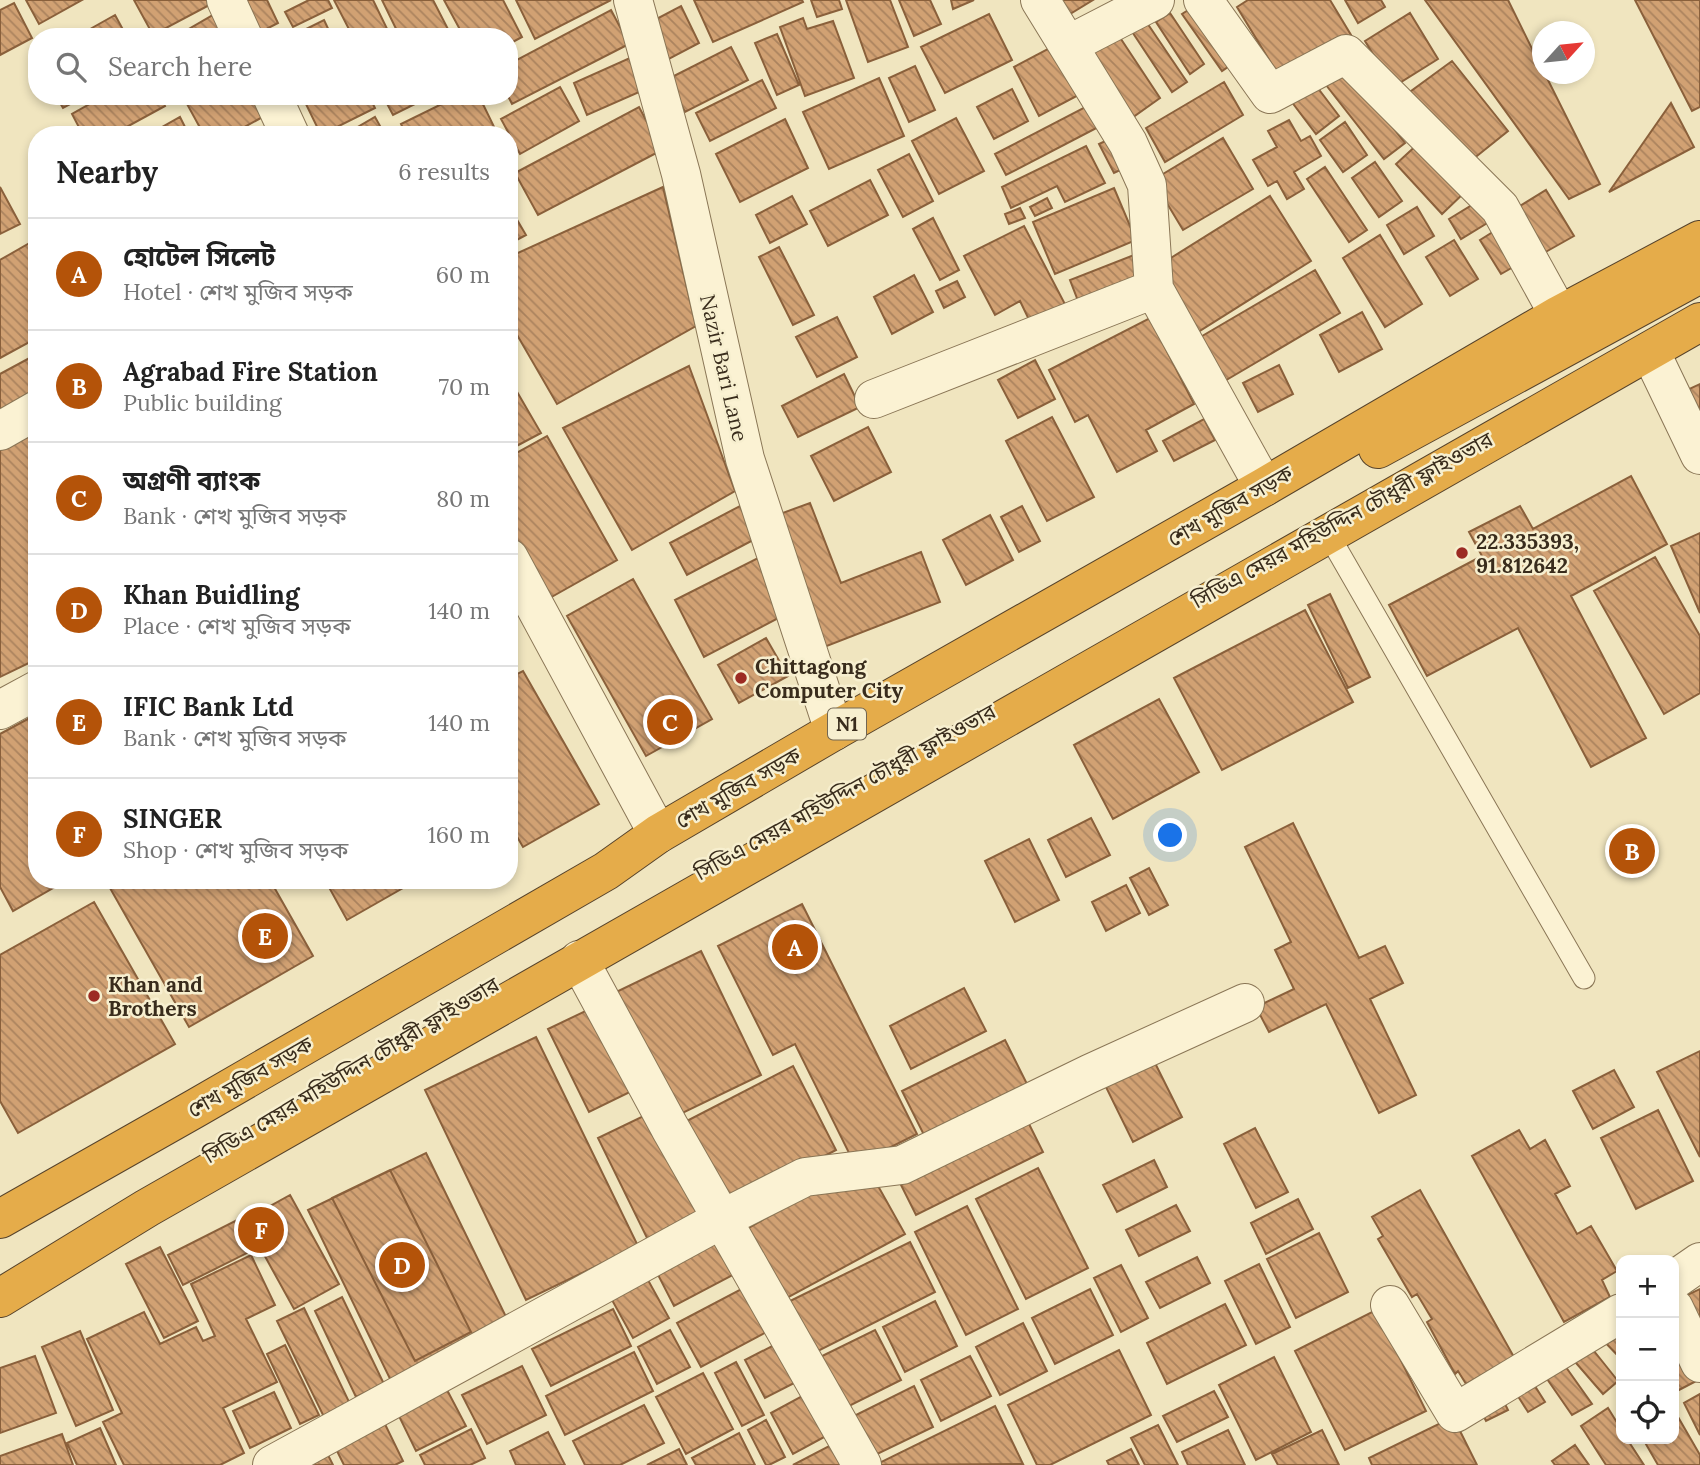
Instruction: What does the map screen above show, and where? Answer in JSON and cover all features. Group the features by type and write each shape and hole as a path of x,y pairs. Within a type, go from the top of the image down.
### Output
{"highway":[{"name":"শেখ মুজিব সড়ক","path":"0,1219 594,878 658,834 834,731 1264,487 1559,315 1700,240"},
{"path":"0,1238 1142,578 1700,274"},
{"path":"0,1297 159,1201 1700,321"},
{"name":"সিডিএ মেয়র মহিউদ্দিন চৌধুরী ফ্লাইওভার","path":"0,1282 489,987 1243,575 1700,321"}],"street":[{"path":"226,0 239,28"},
{"name":"Nazir Bari Lane","path":"633,0 681,174 745,459 834,731"},
{"path":"1040,0 1128,143 1147,185 1154,289 1264,487"},
{"path":"1068,46 1155,0"},
{"path":"1203,0 1269,94 1346,54 1500,208 1559,315"},
{"path":"276,105 286,126"},
{"path":"874,399 1154,289"},
{"path":"1650,351 1700,455"},
{"path":"0,430 28,415"},
{"path":"518,575 658,834"},
{"path":"0,710 28,695"},
{"path":"579,960 670,1128 862,1465"},
{"path":"272,1465 722,1219 805,1177 902,1165 1088,1074 1245,1003"},
{"path":"1679,1277 1700,1262"},
{"path":"1390,1305 1455,1413 1616,1315"},
{"path":"1679,1318 1700,1363"}],"lane":[{"path":"1328,534 1584,978"}],"building":[{"path":"26,0 82,0 39,24"},
{"path":"134,0 215,2 166,28 149,28"},
{"path":"235,0 267,0 278,23 268,28 249,28"},
{"path":"309,0 328,0 332,8 293,27 285,12"},
{"path":"334,0 373,0 387,28 348,28"},
{"path":"382,0 433,0 447,28 396,28"},
{"path":"444,0 503,0 517,28 459,28"},
{"path":"516,0 611,0 535,39"},
{"path":"694,0 802,0 803,2 713,42"},
{"path":"811,0 839,0 842,9 817,17"},
{"path":"846,0 890,0 908,47 868,62"},
{"path":"899,0 930,0 941,24 914,36"},
{"path":"951,0 974,0 953,9"},
{"path":"1050,0 1093,0 1062,19"},
{"path":"1248,0 1330,0 1351,35 1280,78 1237,7"},
{"path":"1345,0 1381,0 1385,7 1358,23"},
{"path":"1425,0 1508,0 1532,49 1532,84 1550,84 1600,184 1569,199"},
{"path":"1635,0 1700,0 1700,107 1692,111"},
{"path":"14,3 28,30 28,40 0,55 0,10"},
{"path":"1196,5 1235,62 1222,71 1182,14"},
{"path":"681,6 699,43 665,61 647,24"},
{"path":"611,10 629,44 518,101 518,59"},
{"path":"1139,11 1187,82 1172,92 1125,21"},
{"path":"1170,13 1204,64 1190,74 1156,22"},
{"path":"1410,13 1438,59 1393,87 1365,41"},
{"path":"989,14 1012,60 945,93 921,47"},
{"path":"115,15 122,28 92,28"},
{"path":"213,15 220,28 191,28"},
{"path":"803,18 807,29 833,21 854,78 805,96 780,27"},
{"path":"324,20 328,28 308,28"},
{"path":"1117,33 1160,98 1129,120 1086,54"},
{"path":"777,34 799,85 777,95 755,43"},
{"path":"1061,42 1086,91 1039,116 1014,67"},
{"path":"731,47 748,80 685,112 668,79"},
{"path":"632,57 646,89 587,115 574,83"},
{"path":"1452,61 1508,131 1467,164 1403,97"},
{"path":"915,66 935,110 909,122 889,78"},
{"path":"1347,69 1405,143 1384,159 1326,85"},
{"path":"879,78 904,136 829,169 803,112"},
{"path":"1311,79 1339,116 1316,134 1288,97"},
{"path":"762,80 776,108 710,141 696,113"},
{"path":"1224,82 1243,115 1165,162 1146,128"},
{"path":"560,87 579,121 520,154 518,126 505,126 501,119"},
{"path":"1012,89 1028,121 994,139 977,107"},
{"path":"1095,102 1106,123 1006,175 995,154"},
{"path":"1671,103 1694,147 1609,192"},
{"path":"88,105 165,106 128,126 78,126 72,114"},
{"path":"188,105 264,105 268,114 246,126 199,126"},
{"path":"306,105 374,105 375,108 339,126 317,126"},
{"path":"388,105 413,105 393,115"},
{"path":"440,105 483,105 494,126 402,126 401,124"},
{"path":"639,107 662,150 538,215 518,178 518,171"},
{"path":"180,117 184,126 164,126"},
{"path":"375,117 380,126 360,126"},
{"path":"956,118 984,171 939,194 912,141"},
{"path":"785,119 808,168 740,202 716,154"},
{"path":"1289,120 1301,141 1310,136 1321,156 1294,172 1304,189 1287,199 1277,181 1268,186 1253,160 1277,147 1268,131"},
{"path":"1345,122 1367,155 1343,172 1320,140"},
{"path":"1116,136 1131,165 1114,173 1099,144"},
{"path":"1223,138 1253,189 1183,230 1153,180"},
{"path":"1420,142 1465,192 1442,214 1396,164"},
{"path":"1086,146 1105,183 1065,202 1057,186 1011,208 1002,187"},
{"path":"909,154 933,201 903,217 878,170"},
{"path":"1375,162 1402,201 1379,217 1352,178"},
{"path":"1325,167 1367,230 1349,242 1307,179"},
{"path":"870,180 888,215 828,246 810,211"},
{"path":"0,187 20,224 0,234"},
{"path":"663,187 696,326 557,404 518,337 518,253"},
{"path":"1114,188 1136,240 1055,274 1033,222"},
{"path":"1546,190 1574,236 1542,254 1515,209"},
{"path":"792,196 807,224 770,243 756,215"},
{"path":"1270,196 1311,261 1198,332 1158,266"},
{"path":"1047,198 1052,208 1035,216 1030,207"},
{"path":"1477,202 1489,222 1461,239 1449,219"},
{"path":"1417,207 1434,236 1404,254 1387,225"},
{"path":"1020,208 1025,218 1009,224 1005,214"},
{"path":"933,218 959,270 940,280 913,229"},
{"path":"518,221 526,235 518,239"},
{"path":"1024,226 1067,308 1032,326 1020,301 995,315 964,256"},
{"path":"1501,227 1522,262 1501,274 1480,240"},
{"path":"1380,235 1422,304 1385,327 1343,258"},
{"path":"1454,240 1478,279 1450,296 1426,257"},
{"path":"28,244 28,343 0,358 0,260"},
{"path":"779,247 814,315 793,325 759,257"},
{"path":"1134,255 1143,282 1080,306 1070,280"},
{"path":"1315,270 1340,313 1223,382 1197,339"},
{"path":"914,275 933,312 892,334 874,297"},
{"path":"957,281 965,297 944,308 936,291"},
{"path":"1362,312 1382,349 1339,372 1320,335"},
{"path":"837,317 857,357 817,377 796,337"},
{"path":"1150,318 1194,404 1146,430 1157,451 1117,472 1088,415 1075,422 1049,370"},
{"path":"28,359 28,402 0,417 0,374"},
{"path":"1035,360 1055,399 1018,418 998,380"},
{"path":"1279,365 1293,394 1258,412 1243,383"},
{"path":"689,366 735,491 632,550 563,428"},
{"path":"844,374 860,407 798,437 782,406"},
{"path":"1700,384 1700,422 1685,391"},
{"path":"518,393 541,433 518,445"},
{"path":"1052,417 1094,497 1047,521 1006,441"},
{"path":"1204,419 1215,440 1174,461 1163,441"},
{"path":"868,427 891,472 834,501 811,456"},
{"path":"28,436 28,663 0,677 0,450"},
{"path":"547,436 617,560 548,599 518,546 518,452"},
{"path":"1631,476 1667,544 1571,596 1646,738 1591,767 1518,628 1427,676 1389,605 1482,556 1469,532 1520,506 1533,529"},
{"path":"810,503 841,583 921,552 940,602 819,649 769,518"},
{"path":"740,506 757,538 687,575 670,543"},
{"path":"1022,506 1040,541 1019,552 1001,517"},
{"path":"990,515 1013,560 966,585 943,540"},
{"path":"1700,533 1700,613 1671,546"},
{"path":"1655,557 1700,636 1700,693 1664,714 1594,591"},
{"path":"758,558 786,614 704,657 675,600"},
{"path":"633,579 712,719 646,756 567,616"},
{"path":"1330,594 1370,677 1348,688 1308,605"},
{"path":"1305,610 1353,702 1222,770 1174,678"},
{"path":"766,638 788,676 739,703 718,665"},
{"path":"523,671 599,804 523,847 518,838 518,674"},
{"path":"1159,699 1199,772 1113,819 1074,745"},
{"path":"28,719 28,889 51,889 13,911 0,887 0,734"},
{"path":"1091,818 1110,855 1066,877 1048,840"},
{"path":"1293,823 1359,958 1385,946 1403,983 1370,999 1416,1095 1379,1113 1326,1004 1269,1032 1256,1007 1294,989 1275,950 1291,942 1245,847"},
{"path":"1029,839 1059,900 1015,922 985,861"},
{"path":"1149,868 1168,905 1149,915 1130,878"},
{"path":"1126,885 1140,913 1106,931 1092,902"},
{"path":"111,889 275,889 313,956 189,1027"},
{"path":"330,889 401,889 347,920"},
{"path":"94,902 175,1044 18,1133 0,1101 0,955"},
{"path":"802,904 917,1134 855,1165 795,1044 773,1055 718,946"},
{"path":"701,951 761,1075 670,1119 610,995"},
{"path":"964,988 986,1031 911,1069 890,1026"},
{"path":"596,1006 636,1089 589,1112 548,1029"},
{"path":"536,1037 638,1246 526,1300 425,1090"},
{"path":"1005,1040 1031,1092 928,1143 902,1091"},
{"path":"1700,1051 1700,1157 1657,1072"},
{"path":"1153,1059 1182,1117 1133,1142 1104,1083"},
{"path":"793,1066 836,1150 723,1209 679,1125"},
{"path":"1614,1070 1634,1107 1593,1129 1573,1091"},
{"path":"656,1110 705,1211 648,1240 598,1138"},
{"path":"1658,1110 1693,1181 1636,1209 1601,1138"},
{"path":"1026,1118 1043,1152 916,1215 899,1181"},
{"path":"1255,1128 1288,1192 1256,1208 1224,1144"},
{"path":"1519,1130 1530,1149 1545,1140 1570,1186 1555,1194 1577,1234 1591,1226 1616,1269 1602,1280 1610,1297 1564,1322 1472,1156"},
{"path":"426,1153 511,1327 393,1385 308,1210"},
{"path":"1154,1160 1167,1187 1117,1212 1103,1185"},
{"path":"1038,1168 1088,1268 1026,1299 976,1199"},
{"path":"390,1170 471,1332 415,1361 332,1198"},
{"path":"873,1177 905,1234 785,1299 747,1229 805,1195"},
{"path":"1420,1190 1514,1357 1466,1384 1458,1371 1455,1374 1427,1322 1432,1319 1417,1294 1412,1297 1378,1239 1383,1236 1372,1217"},
{"path":"290,1195 339,1284 294,1309 245,1220"},
{"path":"1298,1199 1313,1229 1266,1254 1251,1223"},
{"path":"1176,1205 1190,1231 1139,1256 1126,1230"},
{"path":"967,1206 1018,1309 966,1335 915,1232"},
{"path":"241,1218 257,1248 183,1285 168,1255"},
{"path":"724,1227 746,1268 674,1306 653,1265"},
{"path":"1319,1233 1348,1292 1296,1318 1267,1259"},
{"path":"910,1242 935,1292 812,1354 786,1303"},
{"path":"160,1247 198,1321 164,1338 126,1264"},
{"path":"251,1255 275,1305 246,1319 277,1382 223,1408 244,1453 220,1465 124,1465 103,1422 122,1413 87,1339 144,1312 160,1344 196,1327 203,1341 215,1336 191,1284"},
{"path":"1197,1257 1210,1283 1160,1308 1146,1282"},
{"path":"1259,1264 1290,1327 1256,1344 1225,1281"},
{"path":"1121,1265 1148,1318 1121,1332 1094,1278"},
{"path":"643,1271 669,1318 633,1338 607,1291"},
{"path":"749,1285 772,1329 701,1367 677,1323"},
{"path":"1090,1289 1113,1335 1055,1364 1032,1318"},
{"path":"1700,1289 1700,1331 1679,1299"},
{"path":"342,1297 384,1384 356,1397 315,1311"},
{"path":"935,1301 957,1346 905,1372 883,1327"},
{"path":"1225,1304 1246,1345 1167,1384 1147,1343"},
{"path":"304,1308 351,1406 325,1419 277,1321"},
{"path":"613,1309 631,1346 551,1386 532,1349"},
{"path":"1376,1310 1426,1411 1345,1450 1295,1351"},
{"path":"1023,1323 1047,1371 1000,1395 976,1347"},
{"path":"1616,1329 1616,1354 1600,1337"},
{"path":"670,1330 690,1367 657,1384 638,1347"},
{"path":"875,1330 901,1380 839,1411 814,1360"},
{"path":"80,1331 113,1410 76,1426 42,1347"},
{"path":"780,1342 800,1380 765,1398 745,1360"},
{"path":"285,1345 319,1415 300,1424 267,1354"},
{"path":"1590,1346 1616,1378 1616,1383 1603,1394 1570,1356"},
{"path":"1119,1350 1151,1415 1050,1465 1037,1465 1008,1405"},
{"path":"1686,1351 1700,1379 1679,1390 1679,1381 1679,1355"},
{"path":"634,1352 653,1391 565,1435 546,1396"},
{"path":"35,1356 56,1413 0,1433 0,1368"},
{"path":"970,1356 991,1396 941,1421 921,1380"},
{"path":"1274,1357 1311,1432 1256,1460 1219,1385"},
{"path":"736,1362 764,1415 742,1426 715,1373"},
{"path":"1563,1363 1592,1404 1572,1415 1545,1376"},
{"path":"522,1366 546,1415 487,1444 462,1395"},
{"path":"703,1373 733,1429 686,1454 656,1397"},
{"path":"1533,1383 1545,1402 1528,1412 1516,1393"},
{"path":"914,1386 933,1427 871,1457 852,1417"},
{"path":"446,1388 466,1426 416,1451 397,1412"},
{"path":"1214,1391 1228,1417 1177,1442 1163,1416"},
{"path":"274,1392 291,1428 250,1448 233,1411"},
{"path":"1700,1394 1700,1435 1684,1403"},
{"path":"804,1395 826,1436 793,1454 771,1413"},
{"path":"1502,1398 1508,1410 1486,1421 1480,1409"},
{"path":"644,1405 664,1443 620,1465 585,1465 573,1441"},
{"path":"995,1406 1023,1464 877,1465 877,1464"},
{"path":"1608,1408 1616,1421 1616,1444 1630,1444 1644,1465 1606,1465 1581,1426"},
{"path":"381,1416 403,1461 395,1465 344,1465 332,1441"},
{"path":"1453,1417 1477,1465 1372,1465 1369,1458"},
{"path":"1679,1419 1700,1455 1700,1465 1658,1465 1646,1444 1679,1444"},
{"path":"766,1420 785,1457 769,1465 766,1465 748,1430"},
{"path":"1158,1425 1178,1465 1145,1465 1131,1438"},
{"path":"100,1428 116,1465 77,1465 67,1443"},
{"path":"471,1429 485,1458 470,1465 425,1465 420,1455"},
{"path":"1228,1430 1245,1465 1188,1465 1182,1452"},
{"path":"1322,1430 1339,1465 1278,1465 1272,1454"},
{"path":"548,1432 565,1465 516,1465 510,1451"},
{"path":"739,1433 755,1465 696,1465 692,1458"},
{"path":"62,1434 73,1465 0,1465 0,1456"},
{"path":"833,1444 844,1465 793,1465"},
{"path":"1575,1445 1589,1465 1555,1465 1552,1461"},
{"path":"325,1449 333,1465 293,1465"},
{"path":"679,1449 687,1465 647,1465"},
{"path":"1131,1449 1139,1465 1109,1465 1107,1461"}],"place":[{"name":"22.335393, 91.812642","path":"1462,553"},
{"name":"Chittagong Computer City","path":"741,678"},
{"name":"অগ্রণী ব্যাংক","path":"670,722"},
{"name":"Agrabad Fire Station","path":"1632,851"},
{"name":"IFIC Bank Ltd","path":"265,936"},
{"name":"হোটেল সিলেট","path":"795,947"},
{"name":"Khan and Brothers","path":"94,996"},
{"name":"SINGER","path":"261,1230"},
{"name":"Khan Buidling","path":"402,1265"}]}
